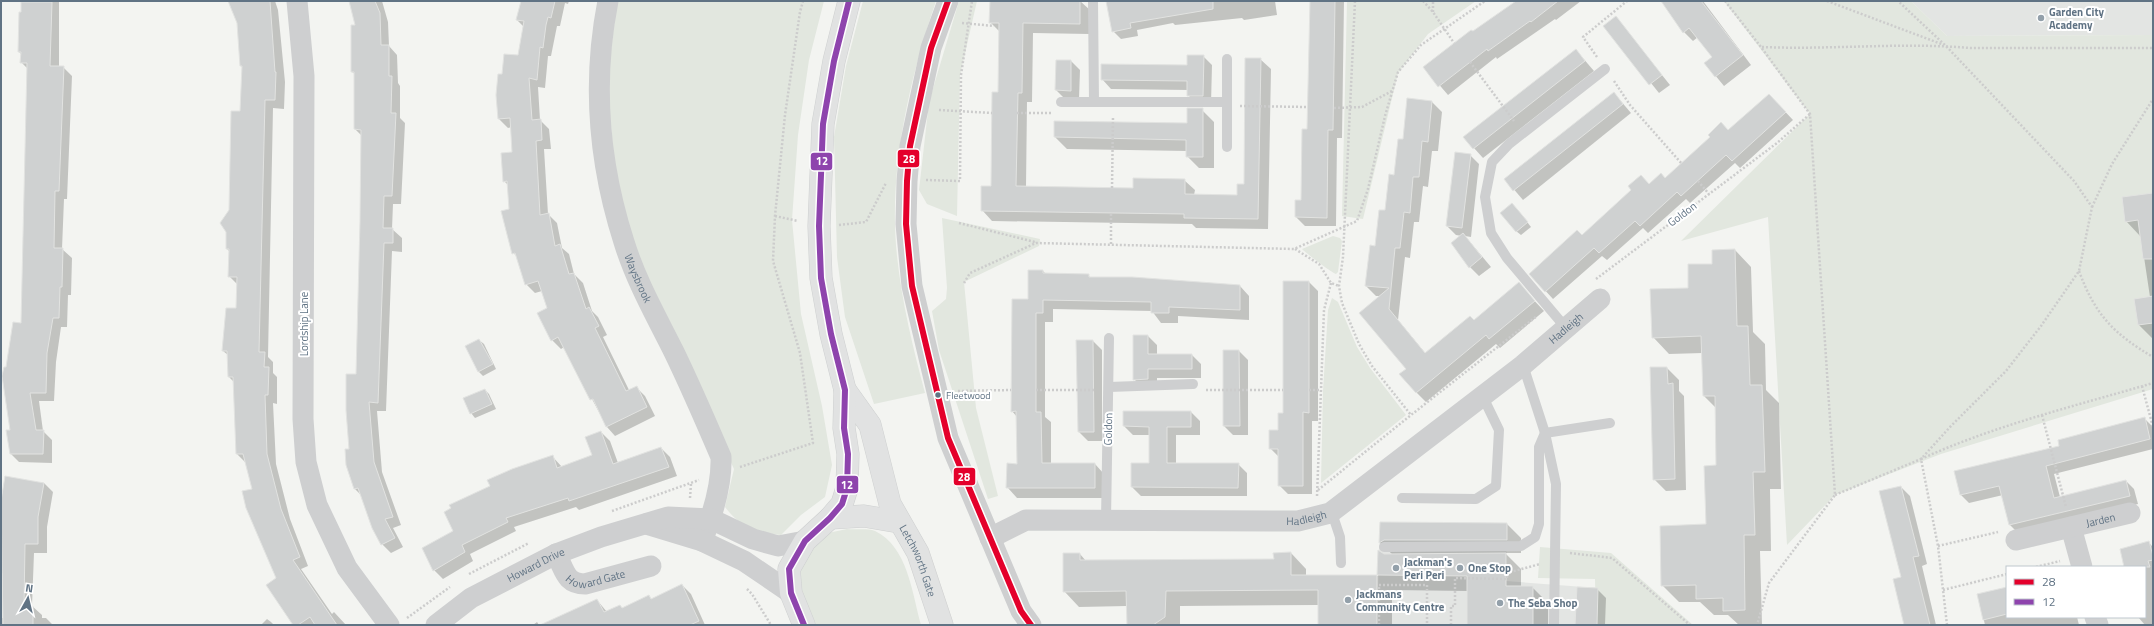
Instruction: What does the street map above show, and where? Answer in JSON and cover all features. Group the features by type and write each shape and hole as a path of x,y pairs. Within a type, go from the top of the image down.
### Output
{"main road":[{"path":"804,625 791,593 790,569 805,541 830,518 842,504 847,488 848,454 844,428 845,390 831,334 821,278 819,226 823,124 834,61 849,1"},
{"path":"845,390 870,425 890,504 899,522"},
{"name":"Letchworth Gate","path":"830,518 864,516 899,522 918,553 942,625"}],"street":[{"name":"Lordship Lane","path":"297,1 304,76 303,419 306,462 316,505 347,568 389,625"},
{"name":"Waysbrook","path":"608,1 604,21 598,92 604,163 624,243 639,282 682,369 721,457 722,472 711,519 702,540"},
{"path":"945,9 931,48 907,174 906,224 912,286 948,438 1021,611 1031,625"},
{"name":"Hadleigh","path":"990,538 1026,520 1298,521 1323,515 1483,397 1523,365 1566,328 1597,289"},
{"name":"Jarden","path":"2016,540 2130,513"},
{"name":"Howard Drive","path":"436,625 471,598 556,554 601,537 668,517 711,519 753,538 778,546 805,541"},
{"path":"646,524 702,540 744,561 791,593"},
{"name":"Jarden","path":"2071,527 2081,561"},
{"name":"Howard Gate","path":"556,554 569,580 575,584 585,584 651,566"}],"lane":[{"path":"1093,1 1094,102"},
{"path":"1227,59 1227,147"},
{"path":"1566,328 1507,258 1491,233 1485,198 1492,162 1509,144 1605,69"},
{"path":"1061,102 1227,104"},
{"name":"Goldon","path":"1106,520 1109,338"},
{"path":"1523,365 1545,434 1556,484 1554,625"},
{"path":"1109,389 1193,384"},
{"path":"1402,498 1476,499 1496,486 1499,430 1483,397"},
{"path":"1545,434 1610,423"},
{"path":"1384,547 1521,546 1534,537 1540,524 1539,447 1545,434"},
{"path":"1323,515 1332,513 1337,524 1341,563"}],"path":[{"path":"1355,1 1351,108 1343,227 1343,257 1339,286 1342,303 1359,344 1372,366 1411,415"},
{"path":"1423,1 1433,12 1454,43"},
{"path":"1433,1 1433,12"},
{"path":"959,223 1036,243 1294,249 1357,222 1368,189 1398,72 1421,45 1485,1"},
{"path":"1627,1 1583,36 1630,105 1682,164"},
{"path":"1724,1 1761,46 1810,114 1835,495"},
{"path":"1827,1 1946,46"},
{"path":"1898,1 1946,46 2074,181 2092,207"},
{"path":"945,9 968,24 994,26"},
{"path":"1761,46 1799,49 1946,46 1970,48 2153,48"},
{"path":"1470,62 1523,133"},
{"path":"1334,108 1362,107 1393,90"},
{"path":"1921,459 1950,427 2006,371 2041,326 2079,271 2092,207 2112,164 2153,100"},
{"path":"1017,113 1053,113 1061,102"},
{"path":"1112,188 1113,102"},
{"path":"1227,104 1308,107"},
{"path":"918,110 992,113"},
{"name":"Goldon","path":"1597,289 1709,194 1777,143 1810,114"},
{"path":"1698,181 1709,194"},
{"path":"1110,244 1111,213"},
{"path":"964,283 970,273 1036,243"},
{"path":"1294,249 1319,264 1331,283 1339,286"},
{"path":"2079,271 2088,296 2110,327 2153,357"},
{"path":"1323,515 1318,490 1321,390 1324,310 1331,283"},
{"path":"1318,490 1549,307"},
{"path":"1757,625 1769,583 1835,495 1960,441 2042,415 2153,383"},
{"path":"1193,384 1202,390 1283,390"},
{"path":"2142,386 2153,427"},
{"path":"1036,390 1109,389"},
{"path":"937,392 1011,390"},
{"path":"1309,390 1321,390"},
{"path":"2042,415 2071,527"},
{"path":"1921,459 1938,546 1946,625"},
{"path":"1938,546 2003,531 2016,540"},
{"path":"1556,551 1612,558 1690,625"},
{"path":"2044,566 2081,561"},
{"path":"1451,625 1451,606 1455,606 1455,578 1507,579 1508,573 1544,563"},
{"path":"1943,590 2006,574"},
{"path":"743,585 752,594 771,625"},
{"path":"1379,625 1379,585 1427,585 1427,625"}],"shaded area":[{"path":"617,1 824,1 809,60 798,135 792,220 801,314 822,406 832,465 825,497 801,515 781,535 749,528 737,520 725,507 734,469 636,255 617,191 607,83"},
{"path":"863,1 936,1 926,31 909,94 898,159 895,224 899,274 908,325 925,393 874,404 845,317 837,257 834,137 846,66"},
{"path":"959,1 977,1 960,75 957,216 927,204 919,190 929,102"},
{"path":"1347,1 1476,1 1428,34 1398,73 1363,219 1342,216"},
{"path":"1724,1 1911,1 1947,36 2153,35 2153,389 1941,454 1835,495 1787,545 1768,217 1681,241 1810,114"},
{"name":"Garden City Academy","path":"1911,1 2153,1 2153,35 1947,36"},
{"path":"942,218 1040,239 1039,246 964,282 976,408 998,496 988,499 939,350 932,311 946,299 947,288"},
{"path":"1333,236 1340,238 1342,241 1338,272 1336,274 1302,249"},
{"path":"1332,298 1338,302 1357,347 1370,368 1406,415 1321,483 1323,391 1328,310"},
{"path":"1380,522 1507,523 1506,581 1597,588 1597,625 1377,625"},
{"path":"847,529 875,531 886,538 895,548 902,559 907,572 921,625 811,625 799,600 798,575 807,551 828,533"},
{"path":"1540,547 1611,553 1693,625 1596,625 1595,579 1538,578"}],"building":[{"path":"228,1 270,1 276,72 275,100 265,100 259,352 265,352 264,367 269,367 268,395 265,395 267,454 281,509 300,557 293,560 337,625 315,625 310,617 298,625 293,625 266,585 276,578 246,508 242,491 252,489 243,454 236,454 233,377 228,377 227,351 222,351 226,308 236,308 237,277 228,277 229,249 226,249 226,232 220,223 229,210 231,111 240,111 242,66 240,66 237,23"},
{"path":"349,1 375,1 380,13 381,45 389,45 389,76 392,76 391,113 396,113 392,196 384,196 383,228 393,228 393,243 384,243 378,403 369,402 374,462 393,517 385,519 395,538 381,545 372,528 358,488 354,489 346,465 345,449 349,449 346,410 346,374 356,374 361,130 354,129 354,72 351,72 351,25 355,25"},
{"path":"521,1 555,1 551,18 548,17 543,48 540,47 537,80 529,78 532,120 541,119 542,140 536,141 540,215 549,213 555,246 560,244 569,274 574,273 586,309 589,307 599,326 595,328 626,391 637,386 647,407 606,427 593,399 590,400 558,337 551,341 537,313 547,308 538,281 525,285 515,253 512,254 501,211 509,209 507,181 503,182 501,153 512,152 510,118 498,119 496,95 498,74 502,74 504,54 518,55 524,21 516,20"},
{"path":"990,1 1080,1 1080,24 1023,23 1022,93 1018,93 1016,186 1133,188 1133,178 1185,179 1185,194 1237,195 1237,184 1244,184 1245,58 1261,58 1258,219 1184,218 1184,214 981,211 981,186 991,186 992,92 998,92 999,23 989,23"},
{"path":"1106,1 1213,1 1213,9 1130,23 1131,28 1112,32"},
{"path":"1310,1 1335,1 1333,130 1328,130 1327,218 1295,217 1295,200 1301,200 1302,129 1307,129"},
{"path":"1516,1 1558,1 1531,22 1530,21 1488,51 1487,49 1438,87 1423,67 1471,30 1473,31"},
{"path":"1661,1 1701,1 1743,55 1715,77 1704,63 1712,57 1689,28 1683,33"},
{"path":"21,2 52,2 50,66 64,66 59,191 55,191 54,248 63,248 62,287 60,287 59,318 53,318 47,353 46,393 30,393 36,430 44,430 43,454 10,454 6,430 10,430 2,376 4,367 6,367 13,322 21,323 27,63 20,63 21,52 18,52 19,12 21,12"},
{"path":"1616,16 1662,75 1649,85 1603,26"},
{"path":"1576,49 1585,61 1473,149 1463,137"},
{"path":"1187,55 1204,55 1203,96 1187,96 1187,81 1101,80 1101,64 1187,65"},
{"path":"1056,60 1071,60 1071,91 1055,90"},
{"path":"1614,92 1623,104 1513,191 1504,179"},
{"path":"1769,94 1786,112 1732,161 1726,155 1681,196 1677,192 1640,226 1635,221 1599,253 1594,248 1545,292 1529,274 1577,230 1582,235 1631,190 1628,186 1641,175 1649,184 1661,173 1665,178 1710,137 1708,135 1721,122 1728,130"},
{"path":"1407,98 1432,101 1428,142 1422,141 1419,177 1413,177 1410,213 1404,212 1400,248 1395,248 1389,309 1425,353 1470,316 1474,320 1519,282 1535,301 1489,339 1486,335 1416,393 1399,374 1406,369 1359,313 1389,288 1365,286 1370,245 1375,246 1379,210 1385,210 1389,174 1394,175 1398,139 1403,139"},
{"path":"1187,108 1203,108 1203,157 1186,157 1186,140 1054,137 1054,121 1187,123"},
{"path":"1455,152 1471,154 1462,228 1446,226"},
{"path":"2153,193 2153,259 2143,259 2138,220 2125,222 2122,197"},
{"path":"1512,203 1528,222 1516,232 1500,213"},
{"path":"1463,233 1482,257 1469,268 1451,243"},
{"path":"1735,249 1737,326 1748,326 1750,385 1762,385 1765,472 1753,472 1755,535 1744,535 1745,610 1723,611 1723,598 1696,599 1696,585 1661,586 1660,526 1706,524 1704,466 1716,465 1715,396 1703,396 1701,336 1652,338 1650,289 1688,288 1688,264 1712,264 1712,250"},
{"path":"1028,270 1043,270 1043,273 1089,274 1089,277 1132,277 1240,285 1240,310 1169,307 1169,313 1151,313 1151,302 1043,300 1043,313 1036,313 1036,412 1041,412 1042,463 1095,463 1095,488 1006,488 1007,463 1017,464 1016,411 1011,412 1012,299 1028,299"},
{"path":"1283,281 1309,281 1309,413 1303,412 1303,486 1278,486 1278,449 1269,449 1269,430 1278,430 1278,413 1283,413"},
{"path":"2153,296 2153,323 2138,325 2134,299"},
{"path":"1133,335 1148,335 1148,354 1192,354 1192,369 1148,369 1148,379 1133,380"},
{"path":"479,339 493,364 478,372 465,346"},
{"path":"1076,340 1093,340 1094,432 1078,432"},
{"path":"1223,350 1239,350 1240,426 1223,426"},
{"path":"1650,367 1667,367 1668,384 1673,383 1675,479 1653,480"},
{"path":"485,389 492,404 470,414 463,398"},
{"path":"1123,411 1191,411 1191,427 1167,427 1167,463 1239,463 1238,488 1131,487 1131,463 1149,463 1149,427 1123,426"},
{"path":"2145,417 2150,439 2046,466 2054,498 2126,480 2130,496 2009,525 1999,486 1960,495 1954,471 2059,446 2058,440"},
{"path":"601,431 613,464 661,447 669,467 569,501 568,498 506,518 508,522 462,545 465,552 433,571 422,548 453,531 444,512 451,508 449,505 490,486 487,480 512,469 553,455 557,468 592,455 585,437"},
{"path":"5,476 44,483 38,517 38,544 25,544 24,606 33,606 33,625 3,625 1,501"},
{"path":"1901,486 1919,556 1913,557 1930,625 1904,625 1893,579 1901,577 1879,491"},
{"path":"1380,522 1507,523 1507,540 1384,540 1379,543"},
{"path":"2149,541 2153,556 2153,560 2148,561 2150,567 2124,566 2120,549"},
{"path":"1378,550 1384,554 1506,553 1506,586 1533,586 1533,625 1467,625 1467,576 1377,575"},
{"path":"1291,552 1291,575 1377,575 1377,625 1318,625 1318,590 1166,591 1165,617 1153,625 1127,625 1126,591 1063,592 1063,553 1080,553 1080,560 1274,559 1273,553"},
{"path":"682,584 699,621 690,625 540,625 597,599 604,612 620,605 622,608 649,595 651,599"},
{"path":"1577,587 1598,588 1597,625 1575,625"},
{"path":"2006,587 2006,614 1983,620 1977,594"}],"transit line":[{"name":"12","path":"804,625 791,593 789,569 805,541 830,518 842,504 847,488 848,454 844,428 845,390 831,334 821,278 819,226 823,124 834,61 849,1"},
{"name":"28","path":"948,1 931,48 910,146 907,181 906,224 912,286 948,438 1021,611 1031,625"}],"place":[{"name":"Garden City Academy","path":"2041,18"},
{"name":"Fleetwood","path":"938,395"},
{"name":"Jackman's Peri Peri","path":"1396,568"},
{"name":"One Stop","path":"1460,568"},
{"name":"Jackmans Community Centre","path":"1348,600"},
{"name":"The Seba Shop","path":"1500,603"}]}
